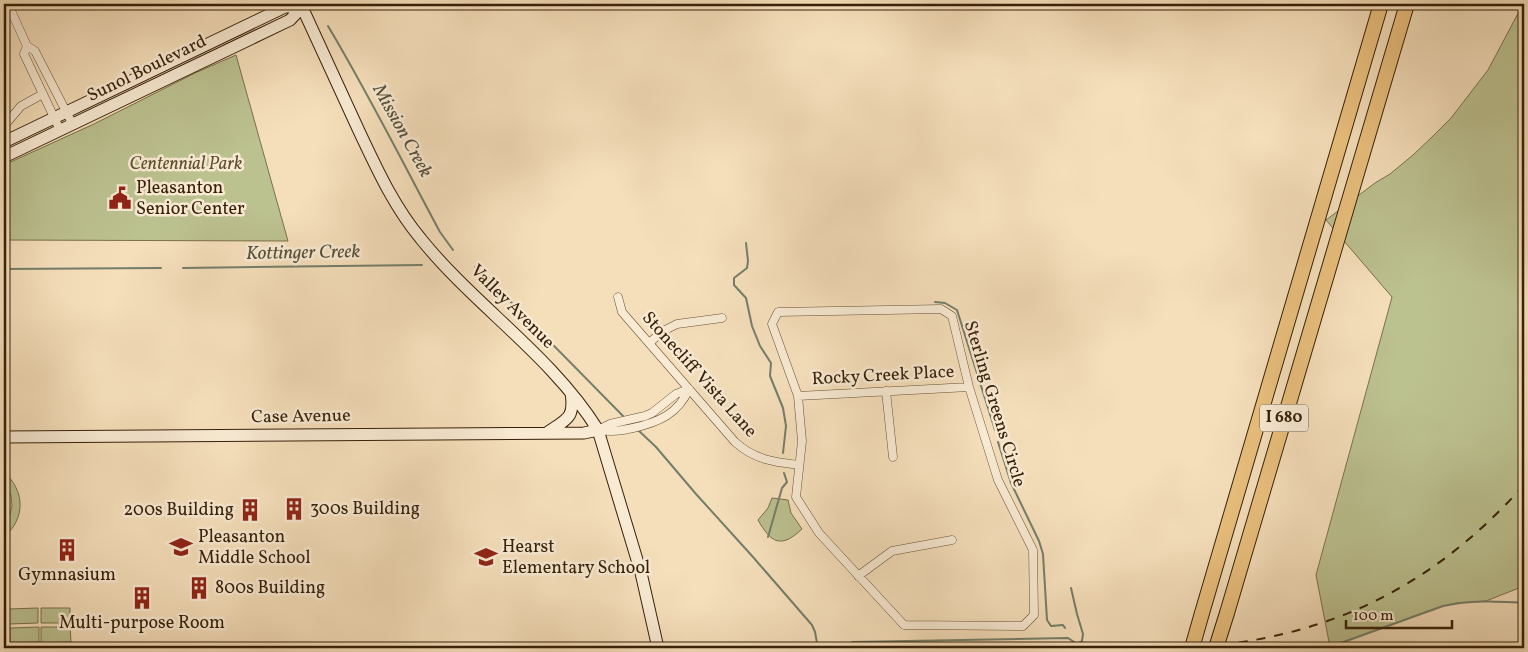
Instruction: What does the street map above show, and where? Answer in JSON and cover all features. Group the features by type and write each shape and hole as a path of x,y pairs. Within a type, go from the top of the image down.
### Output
{"highway":[{"path":"1359,81 1375,4"},
{"name":"I 680","path":"1192,648 1381,4"},
{"name":"I 680","path":"1216,648 1407,4"},
{"path":"1401,26 1415,4"}],"street":[{"path":"8,4 27,46 35,51 72,124"},
{"name":"Sunol Boulevard","path":"4,142 285,7 304,5"},
{"name":"Sunol Boulevard","path":"4,157 290,20 304,5"},
{"name":"Valley Avenue","path":"304,5 375,166 404,218 434,255 571,391 598,430 641,573 658,648"},
{"path":"27,46 24,54 60,130"},
{"path":"4,126 21,106 43,94"},
{"name":"Stonecliff Vista Lane","path":"618,297 622,312 735,442 745,451 756,457 799,465"},
{"name":"Sterling Greens Circle","path":"941,309 952,316 969,387 998,480 1033,550 1034,615 1023,626 904,625 820,533 796,497 802,441 798,396 772,324 778,312 941,309"},
{"path":"649,343 663,331 676,324 722,318"},
{"name":"Rocky Creek Place","path":"798,396 969,387"},
{"name":"Case Avenue","path":"598,430 610,424 652,413 676,394 689,389"},
{"name":"Case Avenue","path":"4,437 584,432 598,430 613,432 658,421 684,401 689,389"},
{"path":"548,432 564,422 572,412 571,391"},
{"path":"886,391 893,457"},
{"path":"858,576 892,551 952,540"}],"green space":[{"path":"1523,4 1524,586 1486,601 1443,606 1330,647 1316,575 1392,297 1326,220 1390,174 1413,155 1451,118 1488,70"},
{"name":"Centennial Park","path":"236,55 288,241 4,240 4,165 94,124 195,73"},
{"path":"4,472 16,488 20,504 16,522 4,537 4,526 9,518 12,506 11,495 4,483"},
{"path":"772,498 788,500 791,513 802,529 795,535 782,541 777,541 767,534 758,520 768,508"},
{"path":"38,608 38,623 9,624 9,609"},
{"path":"41,608 70,608 70,623 41,623"},
{"path":"39,627 39,642 10,643 10,628"},
{"path":"41,627 70,627 71,642 41,643"}],"waterway":[{"name":"Mission Creek","path":"328,26 440,232 453,250"},
{"path":"746,243 747,268 734,278 734,285 746,298 752,326 760,346 771,363 770,376 783,408 786,426 783,453"},
{"name":"Kottinger Creek","path":"183,268 422,265"},
{"path":"475,267 489,278 625,418"},
{"name":"Kottinger Creek","path":"4,269 161,268"},
{"path":"935,302 945,303 957,310 995,430"},
{"path":"638,430 656,447 812,625 817,643"},
{"path":"998,442 1011,483 1039,541 1043,554 1047,620 1051,626 1063,625 1065,628"},
{"path":"768,537 782,488 787,482 784,473"},
{"path":"852,642 1068,638 1077,644 1082,641 1083,634 1071,588"},
{"path":"1327,648 1443,606 1484,602 1524,603"}],"railway":[{"path":"1185,648 1236,643 1284,634 1329,620 1372,602 1413,580 1451,553 1488,522 1524,485"}],"place":[{"name":"Pleasanton Senior Center","path":"120,198"},
{"name":"300s Building","path":"294,509"},
{"name":"200s Building","path":"250,510"},
{"name":"Pleasanton Middle School","path":"181,547"},
{"name":"Gymnasium","path":"67,550"},
{"name":"Hearst Elementary School","path":"486,557"},
{"name":"800s Building","path":"199,588"},
{"name":"Multi-purpose Room","path":"142,598"}]}
